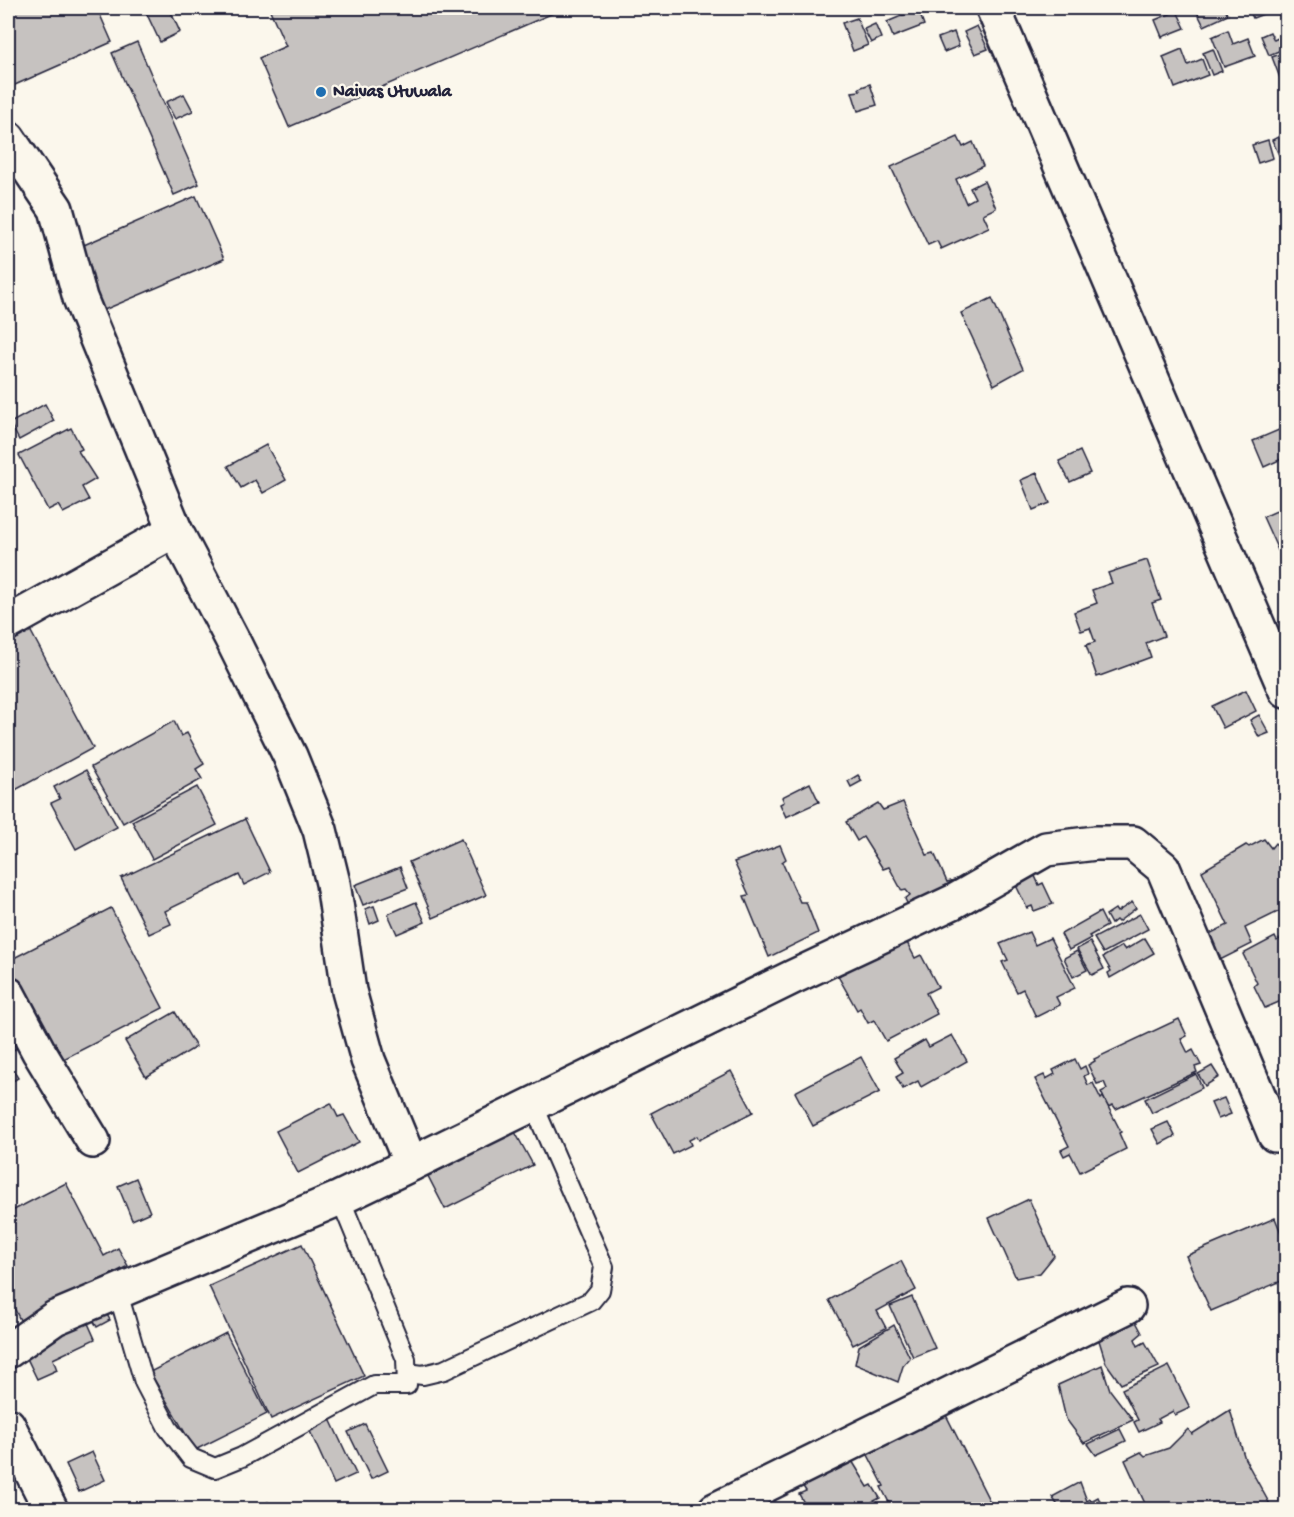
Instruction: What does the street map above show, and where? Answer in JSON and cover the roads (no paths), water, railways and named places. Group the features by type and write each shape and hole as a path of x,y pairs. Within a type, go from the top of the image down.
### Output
{"street":[{"path":"993,8 1287,691"},
{"path":"8,138 56,209 80,297 175,530 234,641 290,756 320,830 333,884 349,991 368,1060 411,1164"},
{"path":"8,624 175,530"},
{"path":"8,1351 55,1318 340,1198 952,902 1046,849 1096,843 1133,843 1163,868 1275,1135"},
{"path":"8,994 39,1052 93,1141"},
{"path":"715,1509 1128,1306"},
{"path":"8,1425 51,1509"}],"lane":[{"path":"407,1373 423,1374 444,1370 591,1301 600,1290 604,1267 533,1104"},
{"path":"118,1293 144,1382 168,1428 191,1458 215,1468 242,1457 374,1384 407,1384 406,1359 340,1198"}],"place":[{"name":"Naivas Utuwala","path":"321,92"}]}
